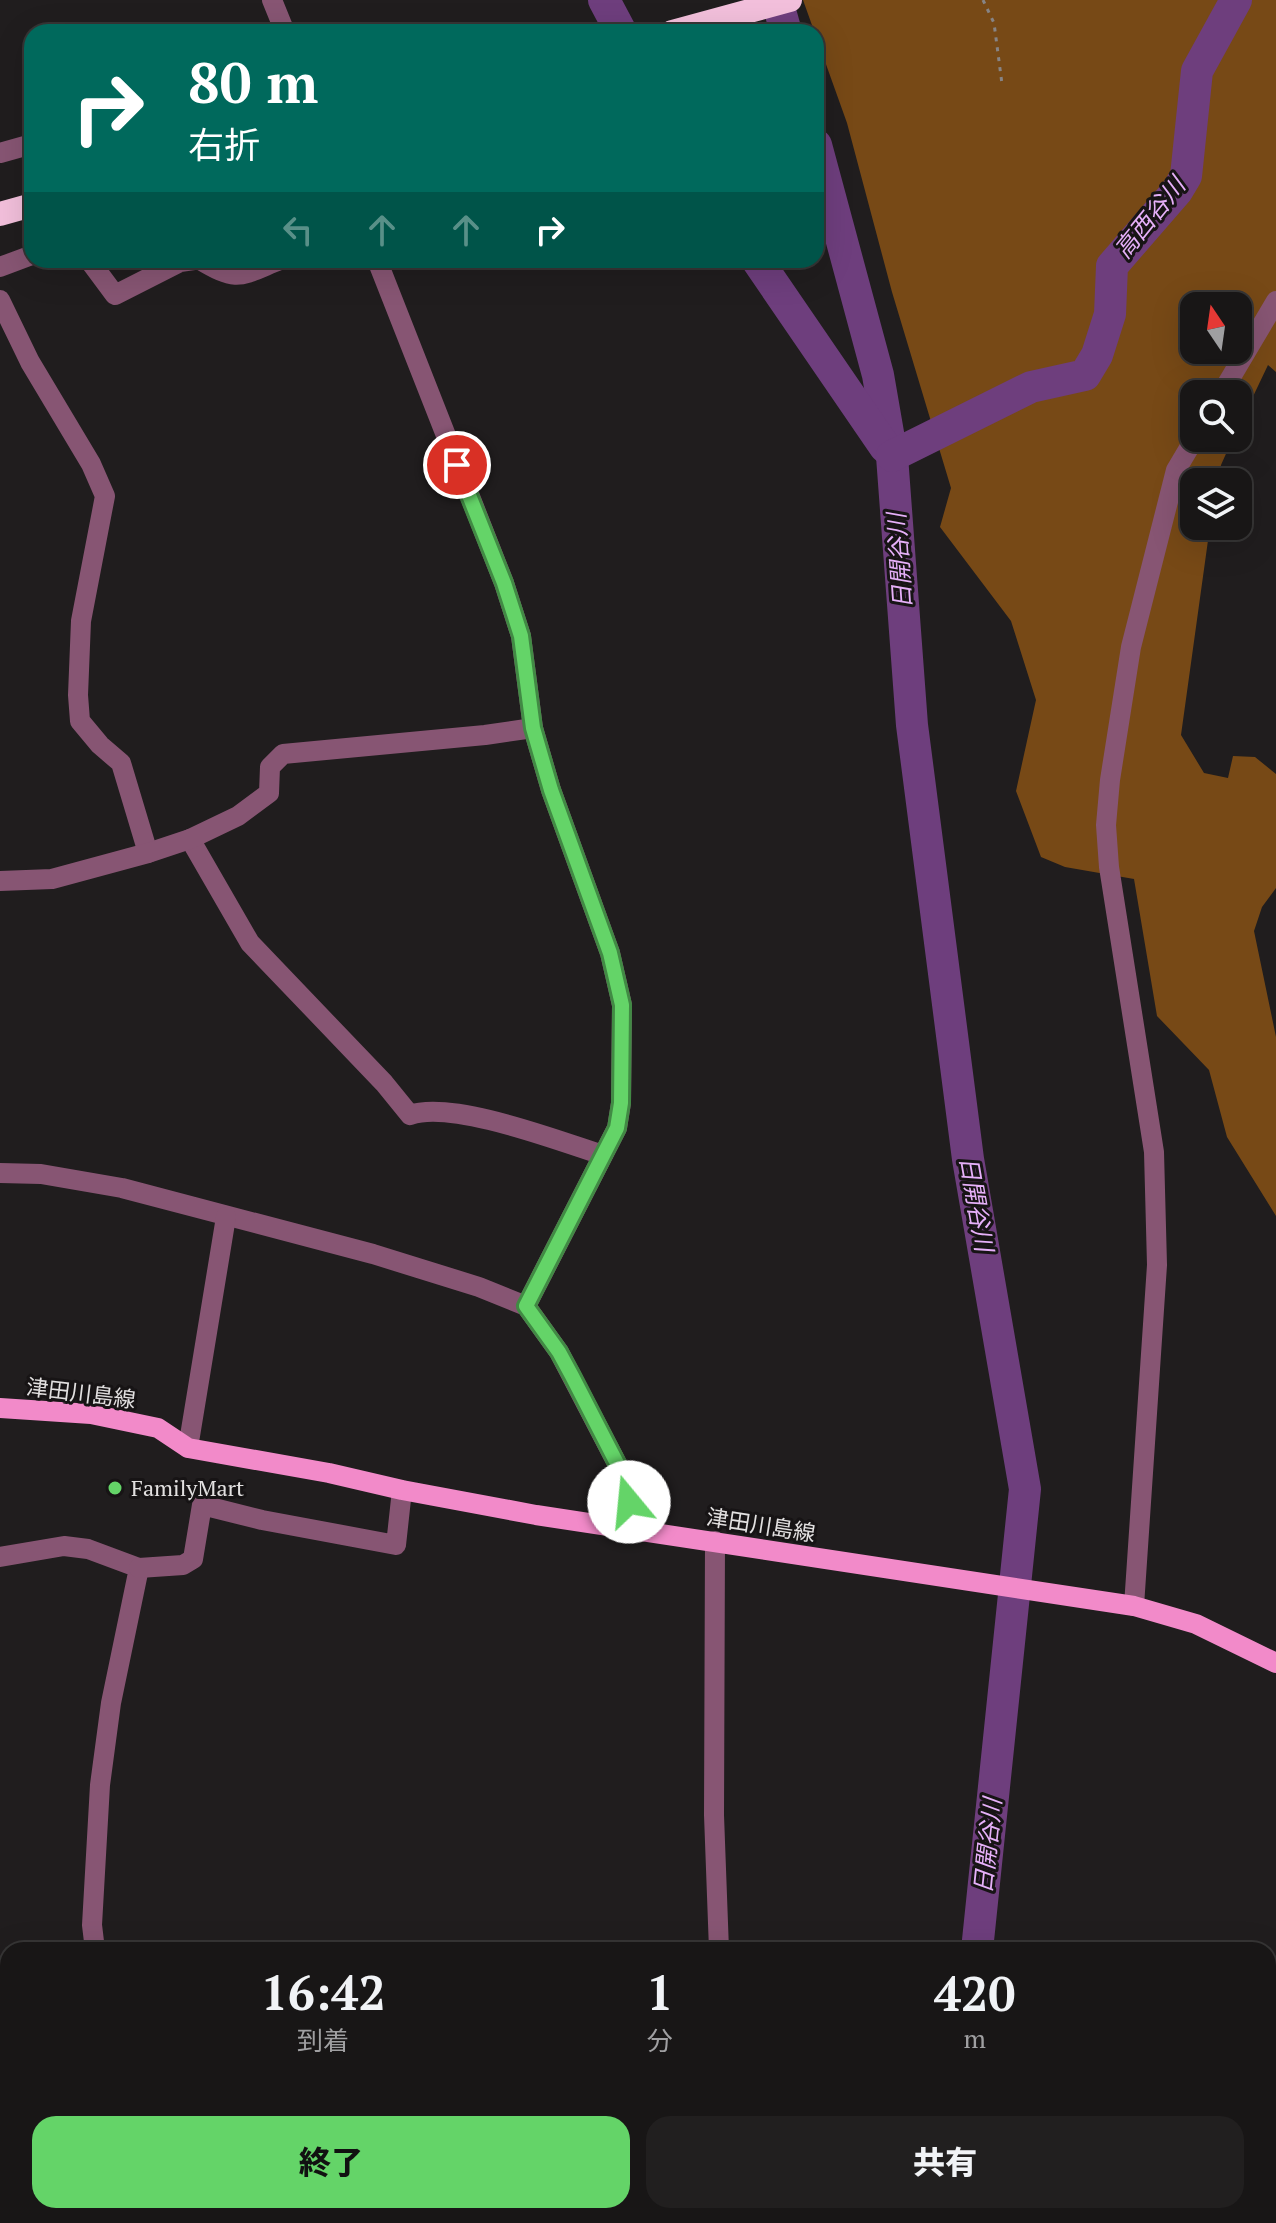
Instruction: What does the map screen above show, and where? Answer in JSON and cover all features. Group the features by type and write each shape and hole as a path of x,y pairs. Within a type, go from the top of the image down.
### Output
{"highway":[{"path":"702,24 790,0"},
{"path":"0,214 24,207"}],"main road":[{"name":"津田川島線","path":"0,1408 91,1414 158,1428 188,1448 329,1473 402,1490 745,1547 1134,1606 1196,1624 1276,1663"}],"street":[{"path":"272,0 282,24"},
{"path":"0,153 24,146"},
{"path":"0,267 24,258"},
{"path":"95,268 115,295 168,268"},
{"path":"213,268 225,275 243,275 260,268"},
{"path":"380,268 513,609 521,636 533,728 551,790 610,953 622,1005 621,1103 617,1128 526,1306"},
{"path":"0,300 30,362 91,464 105,496 81,621 80,721 100,745 121,763 148,853"},
{"path":"1229,380 1276,301"},
{"path":"1134,1606 1157,1265 1157,1191 1152,1140 1109,867 1106,825 1119,712 1131,647 1176,470 1187,452"},
{"path":"0,881 52,879 190,839 238,816 269,793 270,767 283,754 533,728"},
{"path":"190,839 250,943 384,1083 410,1115 422,1110 505,1123 603,1155"},
{"path":"0,1173 41,1174 122,1188 373,1254 479,1287 526,1306 559,1352 623,1475 629,1502 628,1528"},
{"path":"188,1448 226,1217"},
{"path":"0,1557 64,1546 88,1549 139,1568 183,1565 193,1559 202,1505 262,1520 396,1545 402,1490"},
{"path":"715,1541 714,1815 719,1942"},
{"path":"94,1942 92,1925 100,1785 111,1703 139,1568"}],"path":[{"path":"983,0 994,23 1002,84"}],"shaded area":[{"path":"803,0 1276,0 1276,372 1268,365 1252,399 1252,380 1180,380 1180,452 1227,452 1220,468 1180,468 1180,540 1208,540 1181,735 1204,773 1228,778 1233,756 1255,757 1276,774 1276,888 1262,907 1254,931 1276,1037 1276,1216 1227,1137 1209,1070 1157,1016 1134,879 1065,867 1041,857 1016,791 1036,700 1011,621 940,527 951,488 892,292 847,123 824,59 824,24 812,24"}],"waterway":[{"name":"日開谷川","path":"604,0 617,24"},
{"name":"日開谷川","path":"777,0 784,24"},
{"name":"高西谷川","path":"892,456 1031,387 1085,375 1097,355 1110,314 1112,266 1177,191 1186,176 1197,71 1236,0"},
{"name":"日開谷川","path":"824,175 878,375 892,456 912,725 968,1159 1025,1489 978,1942"},
{"name":"日開谷川","path":"762,268 885,447"}],"place":[{"name":"FamilyMart","path":"115,1488"}],"route":[{"path":"457,465 504,583 521,636 533,728 551,790 610,953 622,1005 621,1103 617,1128 526,1306 572,1376 623,1475 629,1502"}]}
